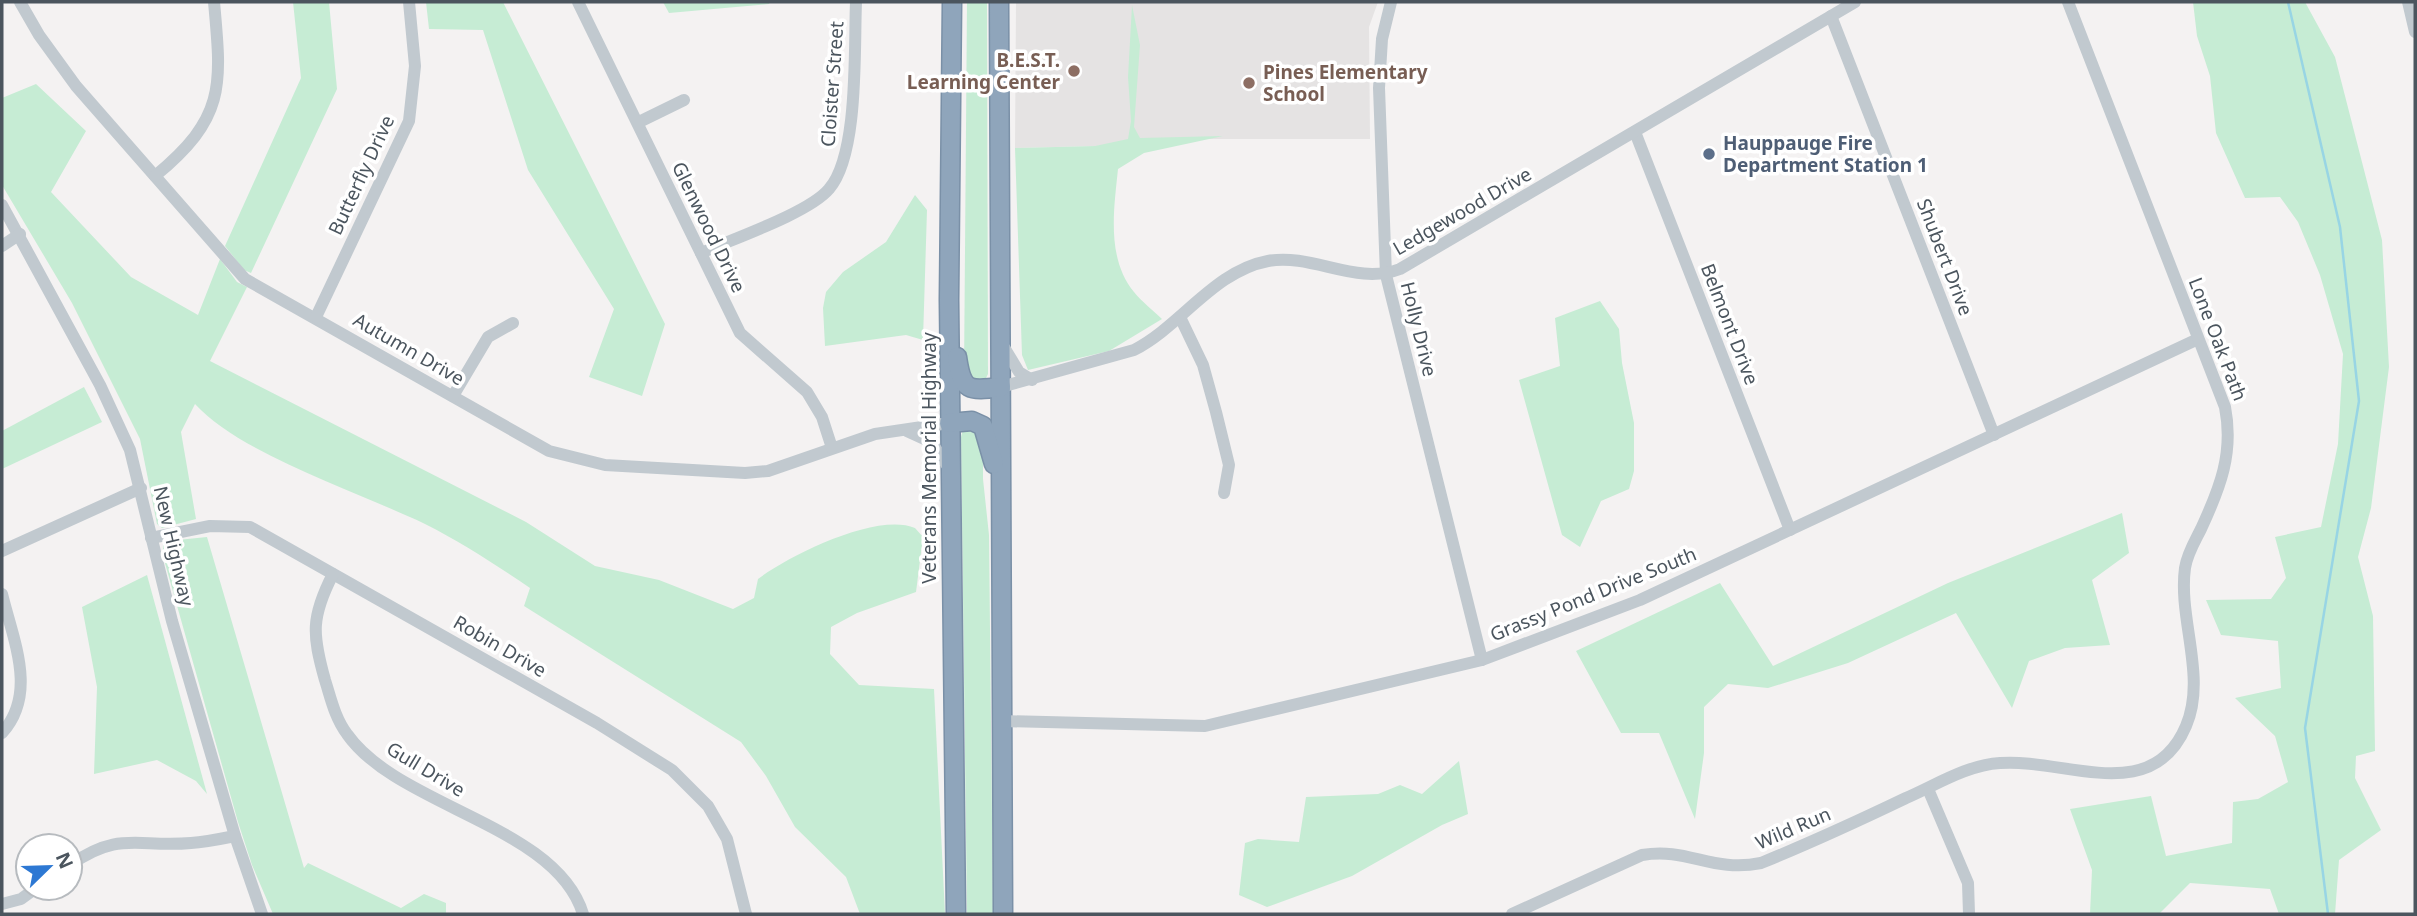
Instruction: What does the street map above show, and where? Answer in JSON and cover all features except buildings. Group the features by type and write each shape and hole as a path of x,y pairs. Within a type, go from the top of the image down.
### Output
{"highway":[{"name":"Veterans Memorial Highway","path":"952,2 948,300 956,914"},
{"path":"999,2 1003,914"},
{"path":"948,300 963,383 976,390 1001,387"},
{"path":"950,423 972,421 983,426 1001,495"}],"street":[{"name":"Autumn Drive","path":"20,2 76,86 245,278 549,451 605,465 745,474 768,471 875,434 950,423"},
{"path":"155,176 184,152 210,113 220,69 214,2"},
{"name":"Butterfly Drive","path":"316,317 409,121 415,66 409,2"},
{"name":"Glenwood Drive","path":"578,2 740,332 807,392 822,417 832,448"},
{"name":"Cloister Street","path":"701,253 806,206 829,189 846,160 856,2"},
{"name":"Holly Drive","path":"1391,2 1381,39 1379,88 1386,275 1482,660"},
{"name":"Ledgewood Drive","path":"1001,387 1134,350 1149,342 1225,280 1248,267 1270,261 1290,260 1366,275 1386,275 1418,260 1855,2"},
{"name":"Lone Oak Path","path":"2024,763 2118,774 2154,766 2174,746 2186,726 2192,703 2182,586 2186,560 2217,495 2229,451 2230,432 2225,407 2068,2"},
{"path":"2407,2 2415,32"},
{"name":"Shubert Drive","path":"1831,16 1994,435"},
{"path":"639,122 684,100"},
{"name":"Belmont Drive","path":"1634,132 1790,530"},
{"name":"New Highway","path":"2,205 20,234 117,421 141,488 172,621 234,836 262,914"},
{"path":"2,246 20,234"},
{"path":"1180,317 1203,365 1216,412 1229,466 1224,493"},
{"path":"453,396 488,337 513,323"},
{"name":"Grassy Pond Drive South","path":"1002,721 1206,726 1482,660 1640,600 2198,339"},
{"path":"1000,340 1016,368 1032,380"},
{"path":"903,430 931,442 949,468"},
{"path":"2,551 141,488"},
{"name":"Robin Drive","path":"151,538 210,526 250,527 597,723 671,770 708,806 727,839 746,914"},
{"name":"Gull Drive","path":"333,573 318,604 314,628 316,649 336,716 347,735 380,766 537,855 570,887 583,914"},
{"path":"2,594 23,683 22,699 11,723 2,733"},
{"name":"Wild Run","path":"1512,914 1537,909 1618,864 1661,852 1719,866 1741,867 1761,863 1980,766 2024,763"},
{"path":"1928,789 1968,883 1969,914"},
{"path":"84,857 103,846 125,842 189,844 234,836"}],"shaded area":[{"name":"Pines Elementary School","path":"1016,2 1378,2 1369,27 1370,139 1133,139 1133,145 1015,148"}],"green space":[{"path":"293,2 329,2 337,89 251,273 244,270 225,246 301,78"},
{"path":"426,2 503,2 665,324 642,396 589,377 614,309 528,170 483,30 429,29"},
{"path":"663,2 770,2 669,13"},
{"path":"967,2 987,2 988,374 983,384 964,375"},
{"path":"2193,2 2305,2 2335,57 2382,240 2389,367 2371,508 2358,557 2373,616 2375,751 2356,756 2355,778 2381,830 2339,860 2335,914 2279,914 2270,889 2190,883 2159,914 2090,914 2092,870 2070,809 2151,796 2166,856 2232,843 2233,802 2258,799 2288,782 2275,736 2235,698 2281,688 2278,641 2221,635 2206,600 2271,599 2286,578 2275,537 2321,527 2338,444 2343,354 2320,275 2298,222 2280,197 2245,198 2216,133 2210,76 2197,36"},
{"path":"1132,5 1140,45 1134,127 1140,138 1223,136 1144,153 1118,169 1114,233 1119,264 1134,292 1162,319 1109,351 1028,370 1022,355 1015,148 1095,146 1128,139 1131,121 1128,77"},
{"path":"36,84 86,131 51,192 131,277 198,315 220,259 237,282 247,287 210,361 526,522 595,566 659,580 733,609 754,598 758,579 772,569 834,538 879,526 899,525 915,528 923,537 916,592 857,613 831,627 830,654 859,685 934,689 945,914 860,914 846,877 795,827 766,776 741,742 524,606 530,588 478,554 425,524 271,456 215,422 195,404 181,432 196,519 162,528 157,524 140,439 72,303 2,185 2,98"},
{"path":"915,195 927,210 923,340 906,335 825,346 823,308 826,292 843,272 886,242"},
{"path":"1600,301 1619,329 1622,363 1634,423 1634,471 1629,489 1601,501 1580,547 1562,535 1519,380 1560,366 1555,318"},
{"path":"84,387 102,422 2,469 2,431"},
{"path":"973,424 983,444 983,479 989,535 993,914 967,914 961,437 964,426"},
{"path":"2122,513 2129,553 2092,580 2110,645 2065,648 2029,661 2012,708 1956,613 1848,663 1768,688 1728,684 1704,707 1704,753 1695,819 1659,733 1621,733 1576,651 1720,583 1773,666 1948,583"},
{"path":"207,537 304,868 308,863 401,908 424,894 446,903 446,914 273,914 252,865 238,822 163,556 163,545 168,541"},
{"path":"147,575 207,794 196,781 157,760 94,774 97,687 82,607"},
{"path":"1459,761 1468,814 1442,825 1352,876 1267,907 1239,895 1245,843 1258,839 1299,842 1306,797 1378,794 1400,785 1422,794"}],"waterway":[{"path":"2288,2 2340,227 2359,401 2305,728 2328,914"}],"place":[{"name":"B.E.S.T. Learning Center","path":"1074,71"},
{"name":"Pines Elementary School","path":"1249,83"},
{"name":"Hauppauge Fire Department Station 1","path":"1709,154"}]}
